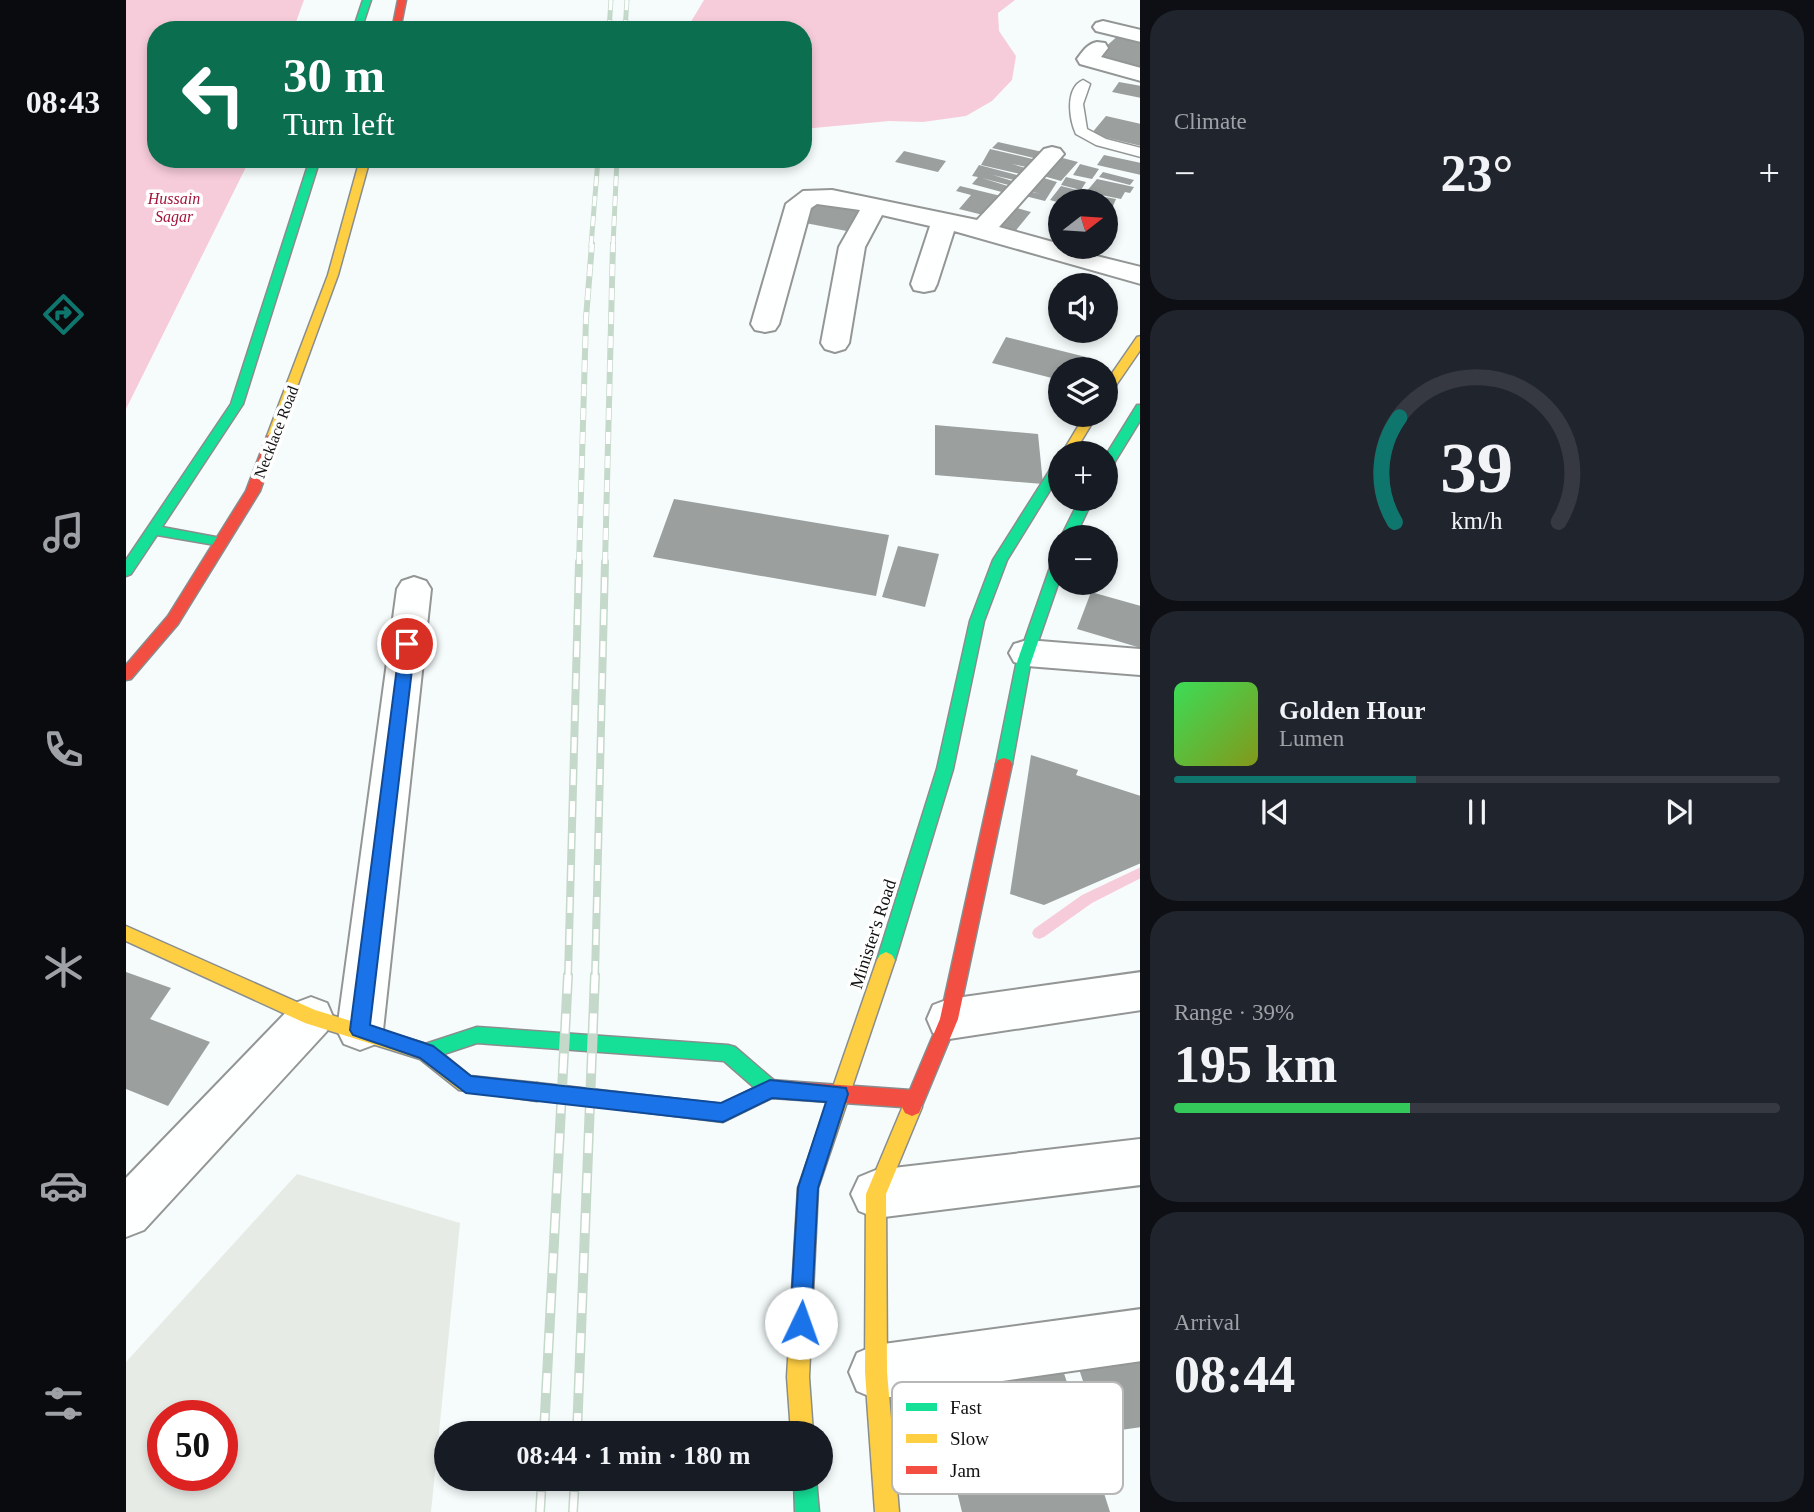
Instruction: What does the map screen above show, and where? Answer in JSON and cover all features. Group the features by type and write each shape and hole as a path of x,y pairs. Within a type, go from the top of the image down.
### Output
{"main road":[{"path":"360,21 366,0"},
{"path":"398,21 402,0"},
{"path":"126,571 237,404 312,168"},
{"name":"Necklace Road","path":"126,675 173,620 253,491 333,275 363,168"},
{"path":"1118,373 1140,339"},
{"path":"1118,451 1133,433 1140,408"},
{"name":"Minister's Road","path":"801,1421 798,1377 808,1188 879,984 944,769 977,621 1000,560 1048,484"},
{"path":"153,530 221,542"},
{"path":"887,1512 876,1372 876,1194 949,1019 1027,653 1048,593"},
{"path":"126,933 311,1017 426,1052 466,1084 723,1112 770,1089 915,1099"},
{"path":"426,1052 477,1035 728,1053 770,1089"},
{"path":"806,1491 807,1512"}],"street":[{"path":"1140,36 1100,38 1088,59 1140,75"},
{"path":"982,230 1052,154"},
{"path":"765,324 799,204 812,196 982,230 1140,276"},
{"path":"835,343 852,247 873,207"},
{"path":"924,284 944,222"},
{"path":"360,1030 414,589"},
{"path":"1027,653 1140,662"},
{"path":"949,1019 1140,991"},
{"path":"126,1213 311,1017"},
{"path":"876,1194 1140,1162"},
{"path":"876,1372 1140,1335"}],"lane":[{"path":"1083,84 1076,104 1081,131 1101,142 1140,153"}],"shaded area":[{"path":"297,1174 460,1223 440,1421 434,1421 431,1512 126,1512 126,1362"}],"water":[{"name":"Hussain Sagar","path":"126,0 304,0 296,21 147,21 147,168 246,168 126,409"},
{"path":"704,0 1015,0 998,13 999,31 1016,56 1012,80 992,101 966,116 923,122 889,121 812,128 812,21 691,21"}],"building":[{"path":"1121,33 1140,38 1140,70 1093,58"},
{"path":"1119,82 1140,86 1140,98 1112,92"},
{"path":"1106,116 1140,124 1140,146 1091,134"},
{"path":"998,142 1047,153 1042,160 992,148"},
{"path":"990,149 1041,161 1035,169 1012,164 1029,169 1025,175 981,165"},
{"path":"904,151 946,161 938,172 895,162"},
{"path":"1104,155 1140,163 1140,175 1097,165"},
{"path":"1055,156 1078,162 1061,181 1036,174"},
{"path":"1080,164 1099,169 1092,179 1073,175"},
{"path":"979,165 1025,177 1022,182 993,175 1019,183 1016,187 982,178 1014,188 1009,194 972,184 978,177 972,176"},
{"path":"1103,172 1134,180 1130,185 1099,177"},
{"path":"1034,175 1057,182 1053,189 1048,189 1045,201 1017,194 1021,189 1040,194 1024,189"},
{"path":"1066,177 1086,182 1082,189 1061,185"},
{"path":"1097,179 1134,187 1130,193 1125,192 1121,199 1118,198 1118,189 1089,189"},
{"path":"960,186 1005,197 991,217 959,209 971,195 956,191"},
{"path":"813,200 864,209 852,232 800,222"},
{"path":"1006,205 1031,212 1013,234 988,227"},
{"path":"1006,337 1086,357 1048,357 1048,377 992,363"},
{"path":"935,425 1038,434 1043,484 935,475"},
{"path":"674,499 889,535 876,596 653,557"},
{"path":"898,546 939,554 925,607 882,597"},
{"path":"1090,595 1102,595 1140,606 1140,648 1077,629"},
{"path":"1031,755 1078,770 1076,775 1140,796 1140,863 1044,905 1010,894"},
{"path":"126,972 171,988 150,1019 210,1042 168,1106 126,1089"},
{"path":"1140,1360 1140,1427 1123,1430 1123,1382 1083,1382 1079,1369"},
{"path":"1061,1364 1067,1382 938,1382"},
{"path":"958,1494 1104,1494 1110,1512 962,1512"}],"waterway":[{"path":"1039,933 1087,899 1140,872"}],"railway":[{"path":"610,21 611,0"},
{"path":"626,21 627,0"},
{"path":"591,246 597,168"},
{"path":"613,246 617,168"},
{"path":"579,564 586,318 592,244"},
{"path":"605,564 613,244"},
{"path":"568,977 579,562"},
{"path":"595,977 605,562"},
{"path":"545,1421 568,975"},
{"path":"577,1421 595,975"},
{"path":"540,1512 541,1491"},
{"path":"573,1512 574,1491"}],"traffic: fast":[{"path":"360,21 367,0"},
{"path":"126,571 237,404 312,168"},
{"path":"1118,445 1140,410"},
{"path":"886,960 945,769 977,621 1000,560 1048,484"},
{"path":"1074,525 1080,511"},
{"path":"153,530 221,542"},
{"path":"1004,764 1023,665 1048,593"},
{"path":"426,1052 477,1035 728,1053 770,1089"},
{"path":"806,1491 807,1512"}],"traffic: slow":[{"path":"273,436 333,275 363,168"},
{"path":"1118,373 1140,340"},
{"path":"1075,441 1084,427"},
{"path":"126,933 311,1017 426,1052 466,1084 537,1092"},
{"path":"801,1421 798,1377 808,1188 886,960"},
{"path":"887,1512 876,1372 876,1194 912,1107"}],"traffic: jam":[{"path":"398,21 402,0"},
{"path":"126,675 173,620 253,491 273,436"},
{"path":"912,1107 949,1019 1004,764"},
{"path":"537,1092 723,1113 770,1089 915,1099"}],"route":[{"path":"407,644 360,1030 426,1052 466,1084 723,1112 770,1089 839,1094 808,1188 801,1323"}]}
